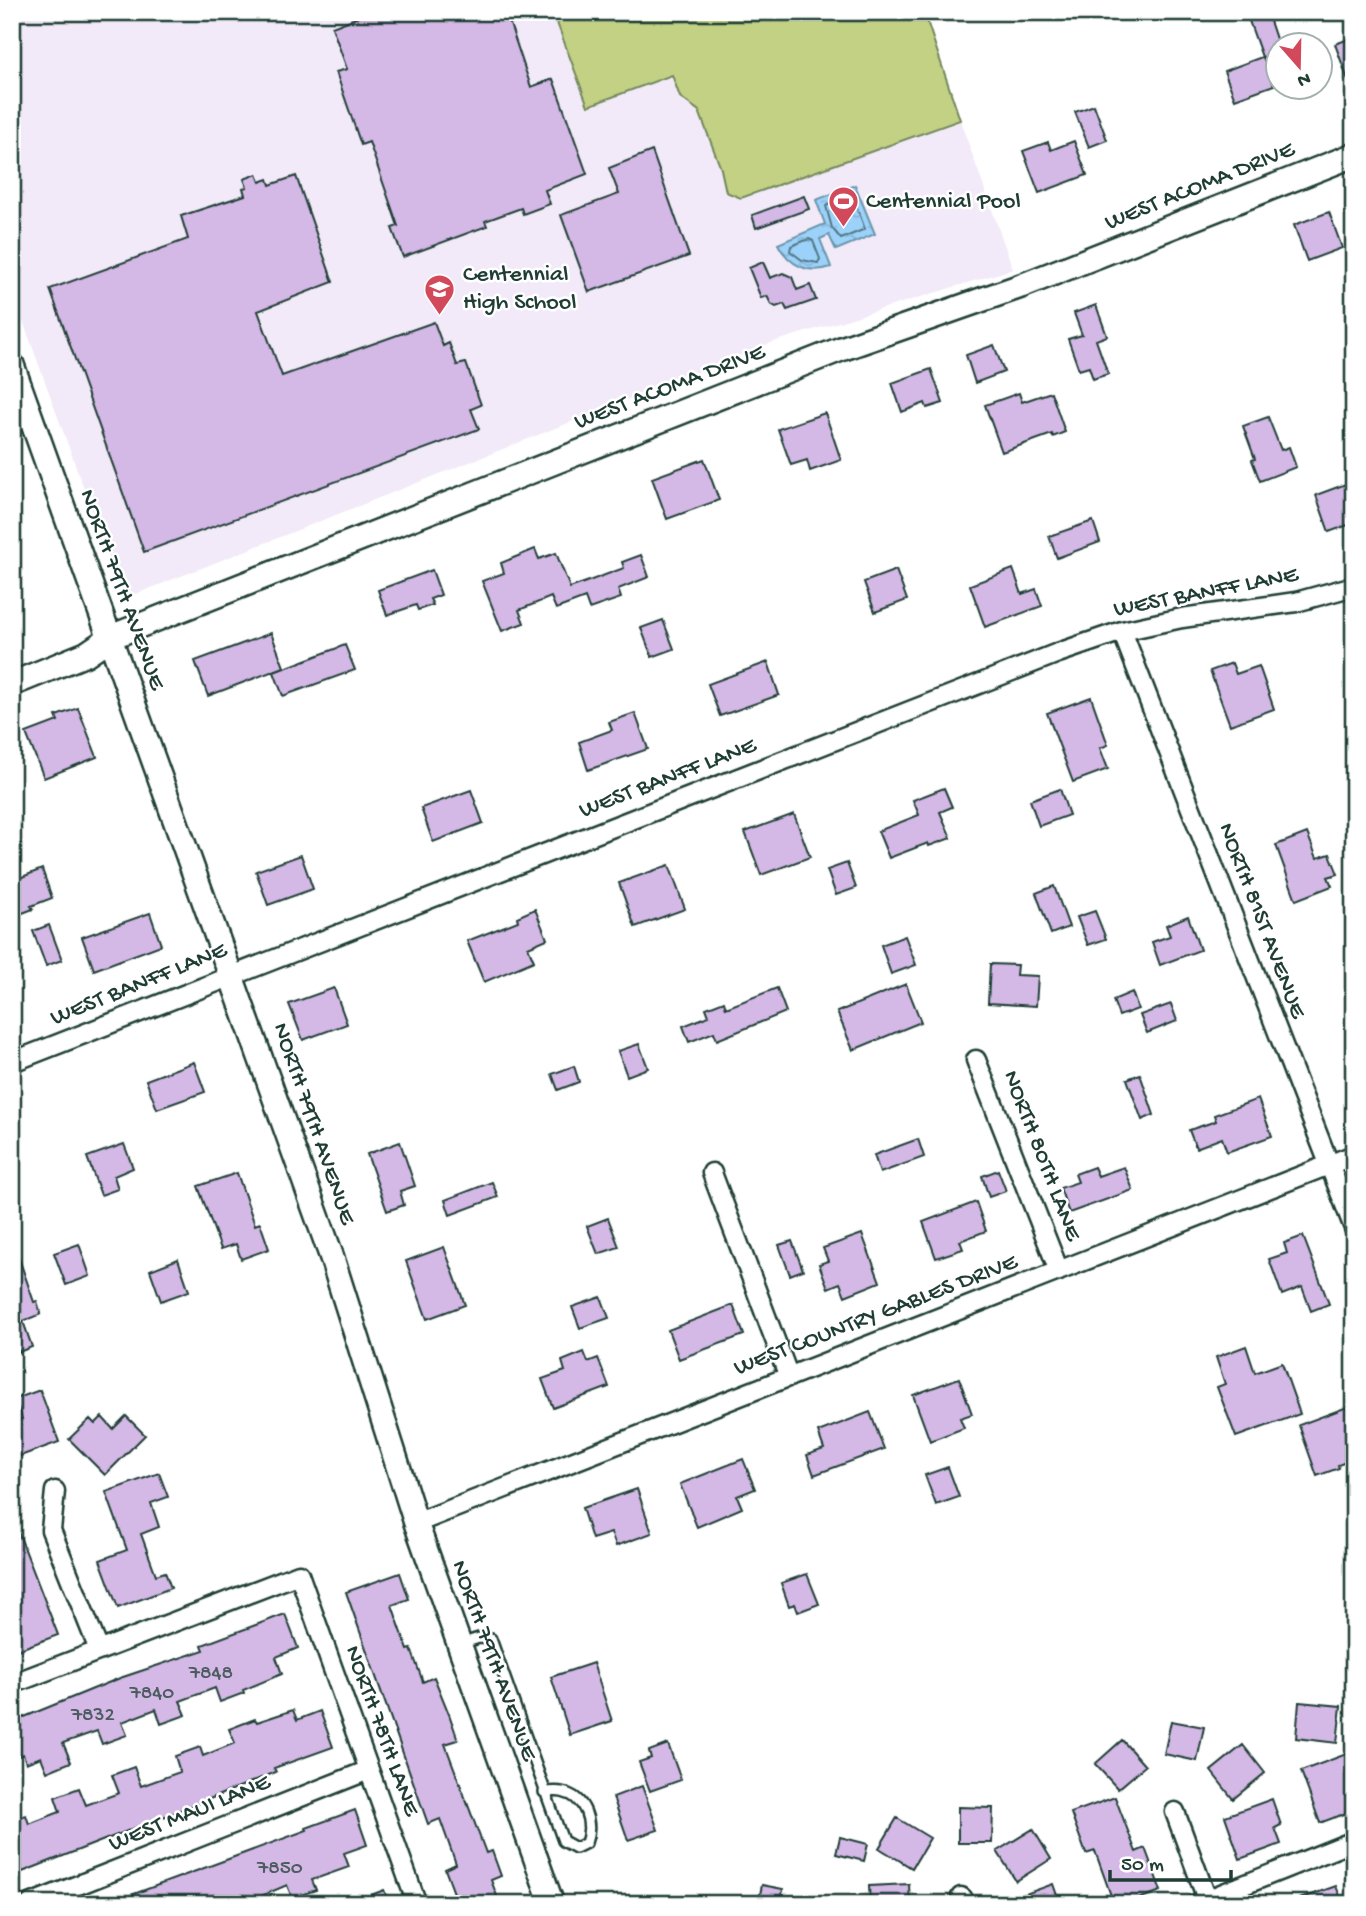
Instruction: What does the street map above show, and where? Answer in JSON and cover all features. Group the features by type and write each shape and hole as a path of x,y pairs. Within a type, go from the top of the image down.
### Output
{"street":[{"name":"WEST ACOMA DRIVE","path":"12,684 86,654 111,637 841,349 1021,286 1354,155"},
{"name":"NORTH 79TH AVENUE","path":"12,365 331,1255 416,1523 552,1904"},
{"name":"WEST BANFF LANE","path":"12,1062 1058,653 1122,631 1182,618 1296,602 1354,586"},
{"name":"NORTH 81ST AVENUE","path":"1122,631 1354,1228"},
{"name":"NORTH 80TH LANE","path":"976,1060 1059,1271"},
{"name":"WEST COUNTRY GABLES DRIVE","path":"416,1523 1354,1155"},
{"path":"712,1172 789,1377"},
{"path":"12,1684 99,1650 51,1530 55,1491"},
{"name":"NORTH 78TH LANE","path":"99,1650 299,1574 417,1904"},
{"name":"WEST MAUI LANE","path":"30,1904 369,1770"},
{"path":"1175,1812 1201,1901 1354,1841"}],"lane":[{"path":"459,1644 479,1638 491,1639 534,1754 544,1792 564,1841 576,1848 586,1843 590,1833 589,1820 582,1804 563,1792 544,1792"}],"shaded area":[{"name":"Centennial High School","path":"12,12 924,12 1013,269 773,342 136,594 119,585 12,291"}],"green space":[{"path":"553,12 924,12 960,120 741,198 726,192 721,169 699,111 680,97 672,75 588,106"}],"water":[{"name":"Centennial Pool","path":"855,185 875,234 836,250 829,235 820,239 831,267 807,269 788,258 778,244 825,224 816,200"}],"building":[{"path":"371,12 506,12 531,87 553,79 587,174 545,190 550,204 523,214 521,208 485,221 487,226 403,257 392,228 398,226 369,142 361,145 336,72 347,69 332,27"},
{"path":"1267,12 1274,32 1264,32 1264,89 1235,99 1224,71 1262,57 1248,18"},
{"path":"1354,37 1354,91 1352,91 1335,44"},
{"path":"1094,105 1107,140 1089,147 1075,112"},
{"path":"1074,141 1087,175 1039,193 1023,151 1048,142 1051,150"},
{"path":"652,151 689,256 589,292 561,215 619,194 609,168"},
{"path":"257,174 260,182 268,179 270,185 296,176 333,282 258,311 282,376 434,322 443,346 449,343 457,365 466,363 481,405 471,409 479,429 144,552 50,289 188,239 181,216 245,195 243,188 247,187 244,179"},
{"path":"804,196 809,209 756,228 752,215"},
{"path":"1329,212 1342,248 1307,261 1294,225"},
{"path":"763,262 770,278 783,273 792,277 797,290 810,285 816,300 787,310 784,304 776,307 771,304 767,296 761,298 749,268"},
{"path":"1096,305 1107,336 1096,340 1108,374 1093,379 1089,367 1079,370 1068,339 1082,335 1074,313"},
{"path":"994,345 1004,372 975,383 966,355"},
{"path":"931,369 943,403 927,408 925,403 902,412 892,383"},
{"path":"1051,392 1065,432 1002,452 985,405 1019,393 1022,402"},
{"path":"825,413 841,460 810,471 807,460 791,465 778,429"},
{"path":"1268,417 1281,450 1289,447 1296,467 1260,481 1243,426"},
{"path":"704,459 719,500 667,519 652,478"},
{"path":"1354,481 1354,517 1349,519 1351,524 1329,532 1316,495"},
{"path":"1093,521 1100,542 1057,558 1049,536"},
{"path":"535,549 539,559 556,553 570,588 624,568 622,562 641,555 649,577 618,589 621,598 589,609 585,598 556,609 551,597 519,610 524,623 502,631 482,581 504,573 501,563"},
{"path":"1013,569 1022,594 1036,589 1042,606 985,627 970,585"},
{"path":"432,570 441,595 430,599 433,605 418,610 416,605 387,615 378,590"},
{"path":"896,570 907,600 875,612 864,582"},
{"path":"663,620 674,649 652,657 641,628"},
{"path":"271,633 284,667 208,696 195,661"},
{"path":"345,645 355,670 283,696 274,672"},
{"path":"768,662 779,695 720,716 708,684"},
{"path":"1232,663 1236,674 1259,666 1274,709 1230,725 1210,671"},
{"path":"1091,697 1108,745 1100,748 1108,769 1073,782 1047,713"},
{"path":"78,708 97,757 44,778 26,733 58,721 56,716"},
{"path":"635,713 648,749 588,770 579,742 612,730 609,722"},
{"path":"944,788 952,807 940,812 951,838 929,846 928,843 889,858 878,831 919,815 913,800"},
{"path":"1060,789 1069,815 1039,826 1030,800"},
{"path":"471,790 483,823 433,842 421,808"},
{"path":"794,814 810,857 761,875 745,832"},
{"path":"1307,833 1317,858 1330,854 1338,874 1328,877 1332,886 1296,900 1276,845"},
{"path":"301,855 313,889 268,905 256,871"},
{"path":"847,863 856,888 836,895 827,870"},
{"path":"669,865 685,909 635,927 619,883"},
{"path":"42,869 52,898 12,917 12,881"},
{"path":"1054,886 1069,927 1051,934 1036,893"},
{"path":"535,909 547,939 528,947 534,961 484,982 467,941 518,921 517,917"},
{"path":"1095,911 1106,939 1088,945 1077,917"},
{"path":"150,913 161,945 94,970 82,937"},
{"path":"1188,916 1200,950 1160,965 1152,942 1170,936 1166,925"},
{"path":"49,925 62,960 46,966 33,931"},
{"path":"905,936 916,965 891,974 881,945"},
{"path":"990,964 1017,965 1016,975 1038,976 1036,1006 988,1003"},
{"path":"906,984 921,1022 853,1050 837,1012"},
{"path":"334,988 347,1024 303,1040 289,1004"},
{"path":"777,988 786,1012 717,1040 714,1032 689,1042 683,1026 709,1016 706,1008 724,1001 726,1008"},
{"path":"1132,992 1138,1009 1119,1016 1113,1000"},
{"path":"1171,1004 1177,1021 1147,1033 1140,1015"},
{"path":"639,1044 648,1068 627,1076 618,1051"},
{"path":"194,1062 205,1092 157,1109 146,1080"},
{"path":"574,1066 579,1082 558,1090 552,1074"},
{"path":"1140,1074 1154,1115 1142,1120 1127,1079"},
{"path":"1258,1099 1272,1136 1227,1152 1222,1138 1196,1148 1189,1130 1216,1121 1214,1115"},
{"path":"918,1139 924,1157 880,1173 874,1155"},
{"path":"400,1142 415,1186 400,1191 404,1205 387,1211 367,1154"},
{"path":"124,1144 133,1168 114,1176 118,1189 101,1195 87,1157"},
{"path":"1094,1167 1098,1176 1124,1167 1133,1190 1069,1213 1060,1188 1078,1182 1075,1174"},
{"path":"998,1170 1006,1191 989,1197 982,1176"},
{"path":"237,1173 255,1225 260,1223 269,1249 241,1259 236,1244 221,1249 198,1186"},
{"path":"492,1182 498,1197 450,1215 445,1200"},
{"path":"976,1202 986,1231 960,1241 963,1249 936,1258 923,1222"},
{"path":"608,1218 619,1247 598,1254 587,1226"},
{"path":"862,1234 880,1282 845,1296 840,1283 828,1288 819,1264 828,1261 823,1248"},
{"path":"1303,1236 1329,1304 1311,1311 1302,1287 1282,1295 1269,1259 1287,1253 1284,1243"},
{"path":"792,1241 803,1270 790,1275 779,1245"},
{"path":"12,1244 41,1314 23,1321 32,1347 19,1352 12,1333 12,1291 16,1290 12,1280"},
{"path":"79,1244 90,1276 66,1285 54,1253"},
{"path":"444,1247 465,1305 427,1319 406,1261"},
{"path":"178,1259 189,1291 161,1301 150,1270"},
{"path":"601,1297 609,1318 580,1328 572,1307"},
{"path":"733,1305 744,1335 679,1359 668,1330"},
{"path":"1246,1346 1255,1373 1282,1363 1300,1414 1236,1437 1217,1387 1225,1384 1216,1357"},
{"path":"584,1352 588,1362 598,1358 609,1387 553,1408 542,1379 565,1371 562,1361"},
{"path":"959,1378 972,1414 960,1418 964,1428 930,1441 913,1395"},
{"path":"40,1390 59,1442 12,1459 12,1423 22,1419 15,1399"},
{"path":"1350,1406 1354,1415 1354,1459 1317,1476 1299,1425"},
{"path":"870,1412 884,1449 814,1475 807,1455 824,1449 818,1432"},
{"path":"126,1416 145,1435 105,1475 69,1439 90,1419 95,1424 102,1417 113,1429"},
{"path":"743,1459 755,1489 737,1496 742,1508 697,1527 680,1484"},
{"path":"948,1467 959,1497 936,1505 925,1475"},
{"path":"159,1473 168,1497 151,1503 159,1527 141,1534 156,1575 165,1572 171,1588 118,1608 100,1560 127,1550 106,1492"},
{"path":"637,1489 652,1533 616,1546 611,1533 592,1539 582,1508"},
{"path":"12,1516 58,1635 12,1652"},
{"path":"400,1573 409,1599 392,1605 423,1682 434,1677 449,1714 458,1740 445,1744 486,1853 492,1851 501,1876 491,1880 500,1904 458,1904 445,1869 456,1864 440,1819 428,1824 346,1592"},
{"path":"807,1574 819,1604 798,1612 795,1604 789,1606 781,1583"},
{"path":"285,1614 298,1648 276,1657 282,1674 220,1702 215,1688 180,1701 186,1715 161,1724 156,1709 122,1722 127,1735 102,1744 97,1731 63,1743 71,1762 47,1772 41,1757 26,1763 23,1754 12,1759 12,1722 120,1678 204,1650 202,1645"},
{"path":"593,1663 612,1721 570,1735 551,1677"},
{"path":"1299,1702 1341,1706 1337,1743 1296,1738"},
{"path":"293,1710 297,1720 320,1711 333,1747 274,1768 276,1772 12,1876 12,1820 26,1815 29,1824 60,1812 55,1797 79,1788 86,1805 119,1793 112,1775 134,1767 141,1786 180,1772 175,1756 200,1747 203,1756 235,1743 229,1729 255,1719 257,1722"},
{"path":"1171,1721 1204,1727 1197,1761 1164,1754"},
{"path":"1122,1740 1145,1766 1118,1789 1095,1764"},
{"path":"668,1744 681,1780 650,1791 639,1762 651,1758 649,1751"},
{"path":"1243,1745 1265,1773 1233,1799 1211,1771"},
{"path":"1349,1753 1354,1766 1354,1810 1320,1823 1301,1771"},
{"path":"642,1786 658,1830 628,1840 613,1797"},
{"path":"1115,1797 1136,1852 1145,1848 1161,1891 1125,1904 1114,1904 1095,1851 1086,1854 1071,1813"},
{"path":"1272,1799 1281,1825 1275,1828 1281,1844 1240,1859 1225,1816"},
{"path":"958,1807 993,1808 992,1843 958,1843"},
{"path":"355,1810 367,1845 344,1853 349,1867 312,1880 316,1890 292,1898 287,1885 242,1904 112,1902 307,1830 306,1828"},
{"path":"897,1818 930,1838 912,1868 879,1848"},
{"path":"1033,1829 1051,1859 1016,1881 997,1851"},
{"path":"840,1837 868,1844 864,1861 836,1854"},
{"path":"909,1884 910,1904 870,1904 869,1886"},
{"path":"1053,1884 1060,1904 1003,1904 1003,1902"},
{"path":"762,1885 783,1889 780,1904 758,1904"},
{"path":"1336,1886 1343,1904 1291,1904 1291,1902"},
{"path":"384,1890 390,1904 350,1904 350,1903"}],"place":[{"name":"Centennial Pool","path":"843,229"},
{"name":"Centennial High School","path":"440,316"}]}
